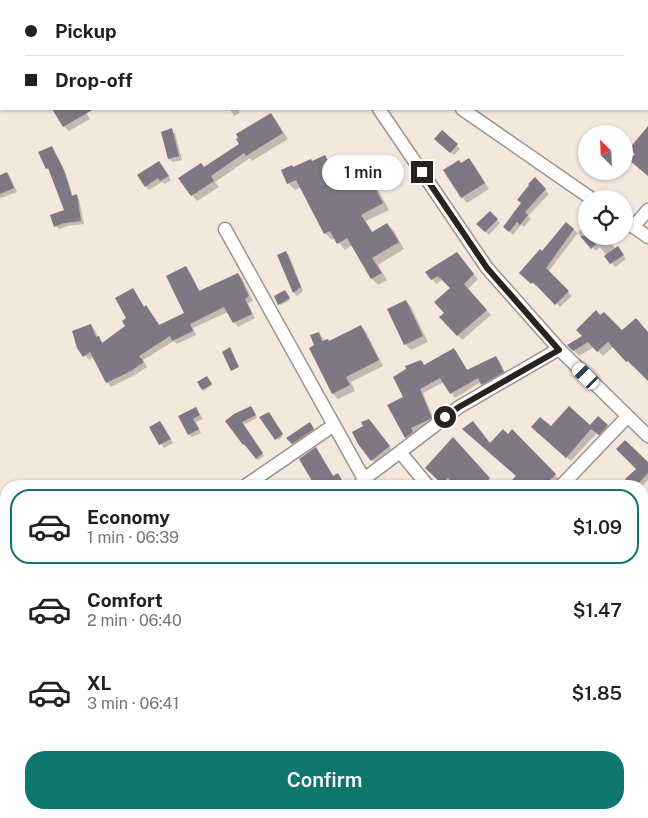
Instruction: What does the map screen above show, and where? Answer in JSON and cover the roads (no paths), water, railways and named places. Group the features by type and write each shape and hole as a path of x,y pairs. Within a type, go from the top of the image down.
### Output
{"street":[{"path":"380,110 487,268 559,350 648,436"},
{"path":"463,110 579,190"},
{"path":"633,220 648,210"},
{"path":"633,227 648,237"},
{"path":"225,229 334,425 361,480"},
{"path":"366,480 459,407 559,350"},
{"path":"567,480 627,417"},
{"path":"254,480 334,425"},
{"path":"400,452 423,480"}]}
